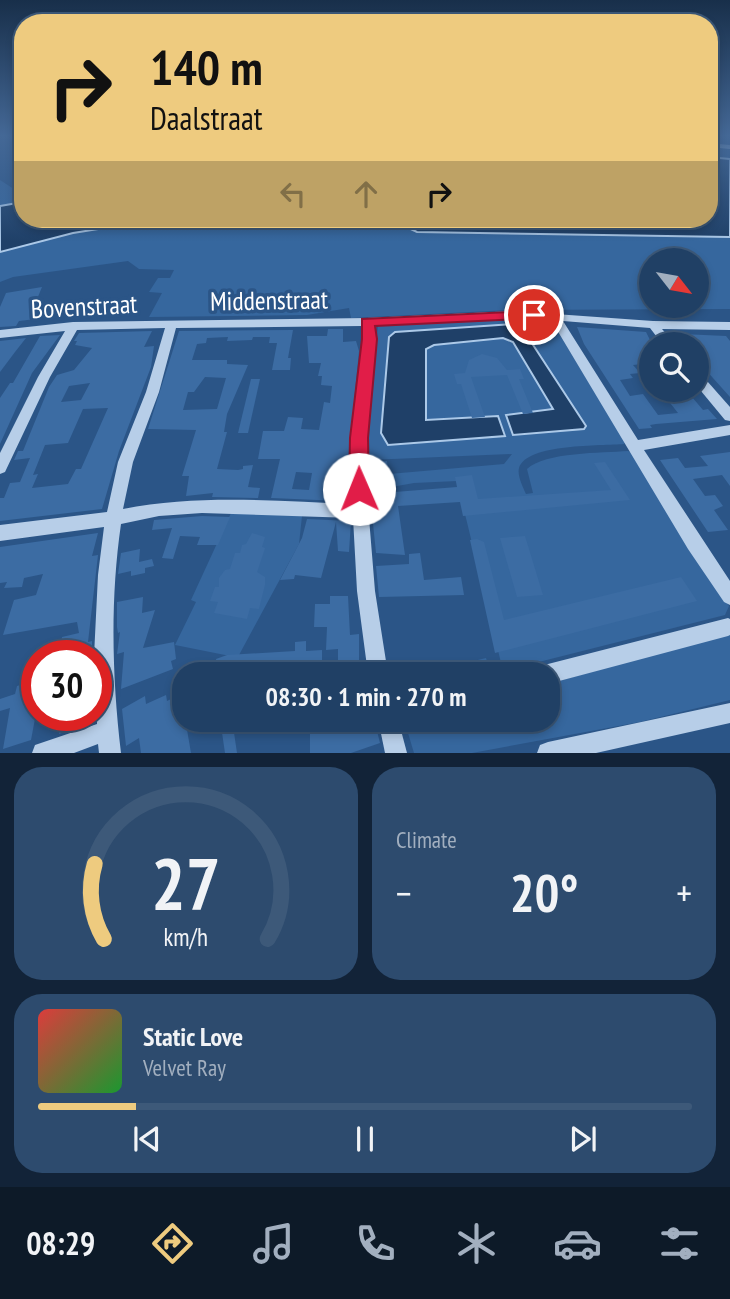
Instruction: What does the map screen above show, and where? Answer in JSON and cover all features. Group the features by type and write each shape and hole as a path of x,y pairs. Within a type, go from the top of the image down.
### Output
{"street":[{"name":"Middenstraat","path":"172,324 367,322 513,314 653,325 730,326"},
{"path":"554,316 694,543 730,596"},
{"path":"367,322 369,339 358,470 366,591 376,662"},
{"path":"107,640 107,596 114,518 123,470 172,324"},
{"name":"Bovenstraat","path":"0,334 73,326 172,324"},
{"path":"653,325 659,332"},
{"path":"0,468 44,377 73,326"},
{"path":"709,391 730,416"},
{"path":"635,446 730,430"},
{"path":"0,533 114,518 159,509 202,506 361,511"},
{"path":"560,671 728,627"},
{"path":"548,753 730,713"},
{"path":"43,753 107,731 110,753"},
{"path":"391,732 396,753"}],"shaded area":[{"path":"718,171 730,171 730,237 417,232 408,228 718,228"},
{"path":"0,180 14,189 14,228 67,228 82,231 102,228 408,228 417,232 730,237 730,309 709,309 709,248 639,248 639,309 511,310 351,318 349,308 307,315 149,317 162,293 149,292 158,278 170,278 174,270 139,269 128,261 13,277 0,282"},
{"path":"14,204 14,228 104,228 73,233 0,252 0,206"},
{"path":"515,318 552,322 625,442 566,447 536,454 525,460 519,468 526,494 533,493 527,469 535,463 574,454 632,453 729,606 725,615 539,662 501,662 457,481 414,483 369,491 369,479 389,474 504,464 512,454 369,460 368,448 365,446 378,326","holes":["513,324 584,429 506,415 553,409 513,342 503,338 434,345 426,349 426,420 505,436 388,445 389,337 395,332"]},
{"path":"513,324 522,328 586,426 584,429 513,435 506,415 553,409 513,342 503,338 434,345 426,349 426,420 498,416 505,436 388,445 381,433 389,337 395,332"},
{"path":"231,513 302,516 299,544 239,655 225,655 175,645 196,602 191,600"},
{"path":"730,633 730,700 640,722 472,753 414,753 408,732 560,732 560,681"},
{"path":"486,658 487,662 470,662"}],"building":[{"path":"42,287 33,309 74,306 69,315 19,321 16,326 0,327 0,307 6,293"},
{"path":"577,327 646,332 639,332 639,364 633,365 639,373 630,374 633,378 620,380 630,396 639,395 639,402 649,402 658,415 678,413 669,402 696,402 717,419 656,424 650,425 652,428 639,429 584,344"},
{"path":"328,329 343,329 343,342 356,341 359,351 345,491 341,501 271,498 280,459 258,459 263,431 284,431 288,417 303,418 301,429 319,430 324,402 330,403 332,386 321,385 322,376 318,376 321,363 309,363 307,336 327,336","holes":["296,472 312,473 309,490 292,489"]},
{"path":"293,330 288,358 291,358 290,370 272,370 277,343 269,343 270,337 227,341 228,337 207,338 206,343 197,344 192,360 227,360 227,364 248,365 227,414 224,432 227,432 217,469 238,470 243,469 243,466 253,465 248,487 260,488 258,498 212,497 213,493 186,496 189,476 182,476 196,430 148,429 179,331","holes":["205,377 226,378 217,409 183,410 188,392 194,392"]},
{"path":"152,331 144,347 154,346 151,367 119,451 102,509 0,521 0,498 4,498 10,483 20,482 30,458 14,460 18,451 23,451 49,387 57,375 74,370 92,348 75,345 77,341 74,341 79,333","holes":["90,383 81,400 61,402 69,386","108,408 81,469 76,469 68,484 32,488 38,474 33,475 45,445 68,443 83,409"]},
{"path":"60,335 32,373 0,444 0,398 10,383 13,383 40,336"},
{"path":"709,335 726,336 730,341 730,397 709,374"},
{"path":"26,338 15,352 0,372 0,341"},
{"path":"482,354 497,358 507,370 520,369 524,379 519,379 533,413 523,414 507,375 471,377 485,417 472,418 461,384 457,384 454,374 465,373 469,360"},
{"path":"251,379 260,379 248,433 238,433"},
{"path":"730,452 730,486 722,475 693,479 705,496 715,495 723,506 714,510 728,530 708,532 660,460 678,458 685,468 708,466 700,456"},
{"path":"387,461 388,484 377,477 376,462"},
{"path":"605,462 630,500 463,516 460,502 398,506 405,555 376,553 370,494 457,487 455,477 472,475 478,499 611,490 594,463"},
{"path":"202,516 230,517 218,545 197,545 200,537 180,536 173,559 162,558 172,528 152,530 154,520"},
{"path":"307,519 351,521 349,552 338,551 336,522 321,578 295,575 294,579 280,580 302,538"},
{"path":"98,533 92,556 98,555 88,640 62,640 62,637 79,633 77,622 3,635 14,600 36,595 43,574 24,578 22,587 4,588 7,582 0,583 0,547"},
{"path":"252,533 265,537 262,547 265,548 257,572 265,577 259,609 250,608 247,619 214,613 218,602 210,601 215,587 219,587 219,578 225,570 230,569 235,553 240,553 242,545 246,544"},
{"path":"525,536 543,595 517,597 500,538"},
{"path":"470,540 484,542 504,620 681,577 697,601 495,653"},
{"path":"140,549 139,562 152,559 154,566 145,568 145,573 131,576 131,571 118,574 121,553"},
{"path":"420,553 424,580 461,577 464,595 379,597 376,566 409,564 409,554"},
{"path":"330,596 348,596 350,635 359,634 359,662 338,662 338,649 326,650 327,627 314,627 315,604 330,604"},
{"path":"143,597 142,613 155,610 143,648 174,642 176,659 171,661 172,669 121,689 124,652 117,654 120,632 118,633 117,627 117,602"},
{"path":"306,641 306,651 322,650 322,662 216,662 216,659 227,655 295,651 295,642"},
{"path":"21,685 21,731 33,731 31,740 3,749 10,708 0,711 0,699 15,694 17,686"},
{"path":"166,695 167,701 172,698 172,732 187,732 191,753 141,753 139,738 126,746 122,709 145,696 146,704"},
{"path":"222,732 234,732 237,753 225,753"},
{"path":"310,732 377,732 380,743 351,753 310,753"}],"route":[{"path":"359,489 359,438 369,339 367,322 534,315"}]}
